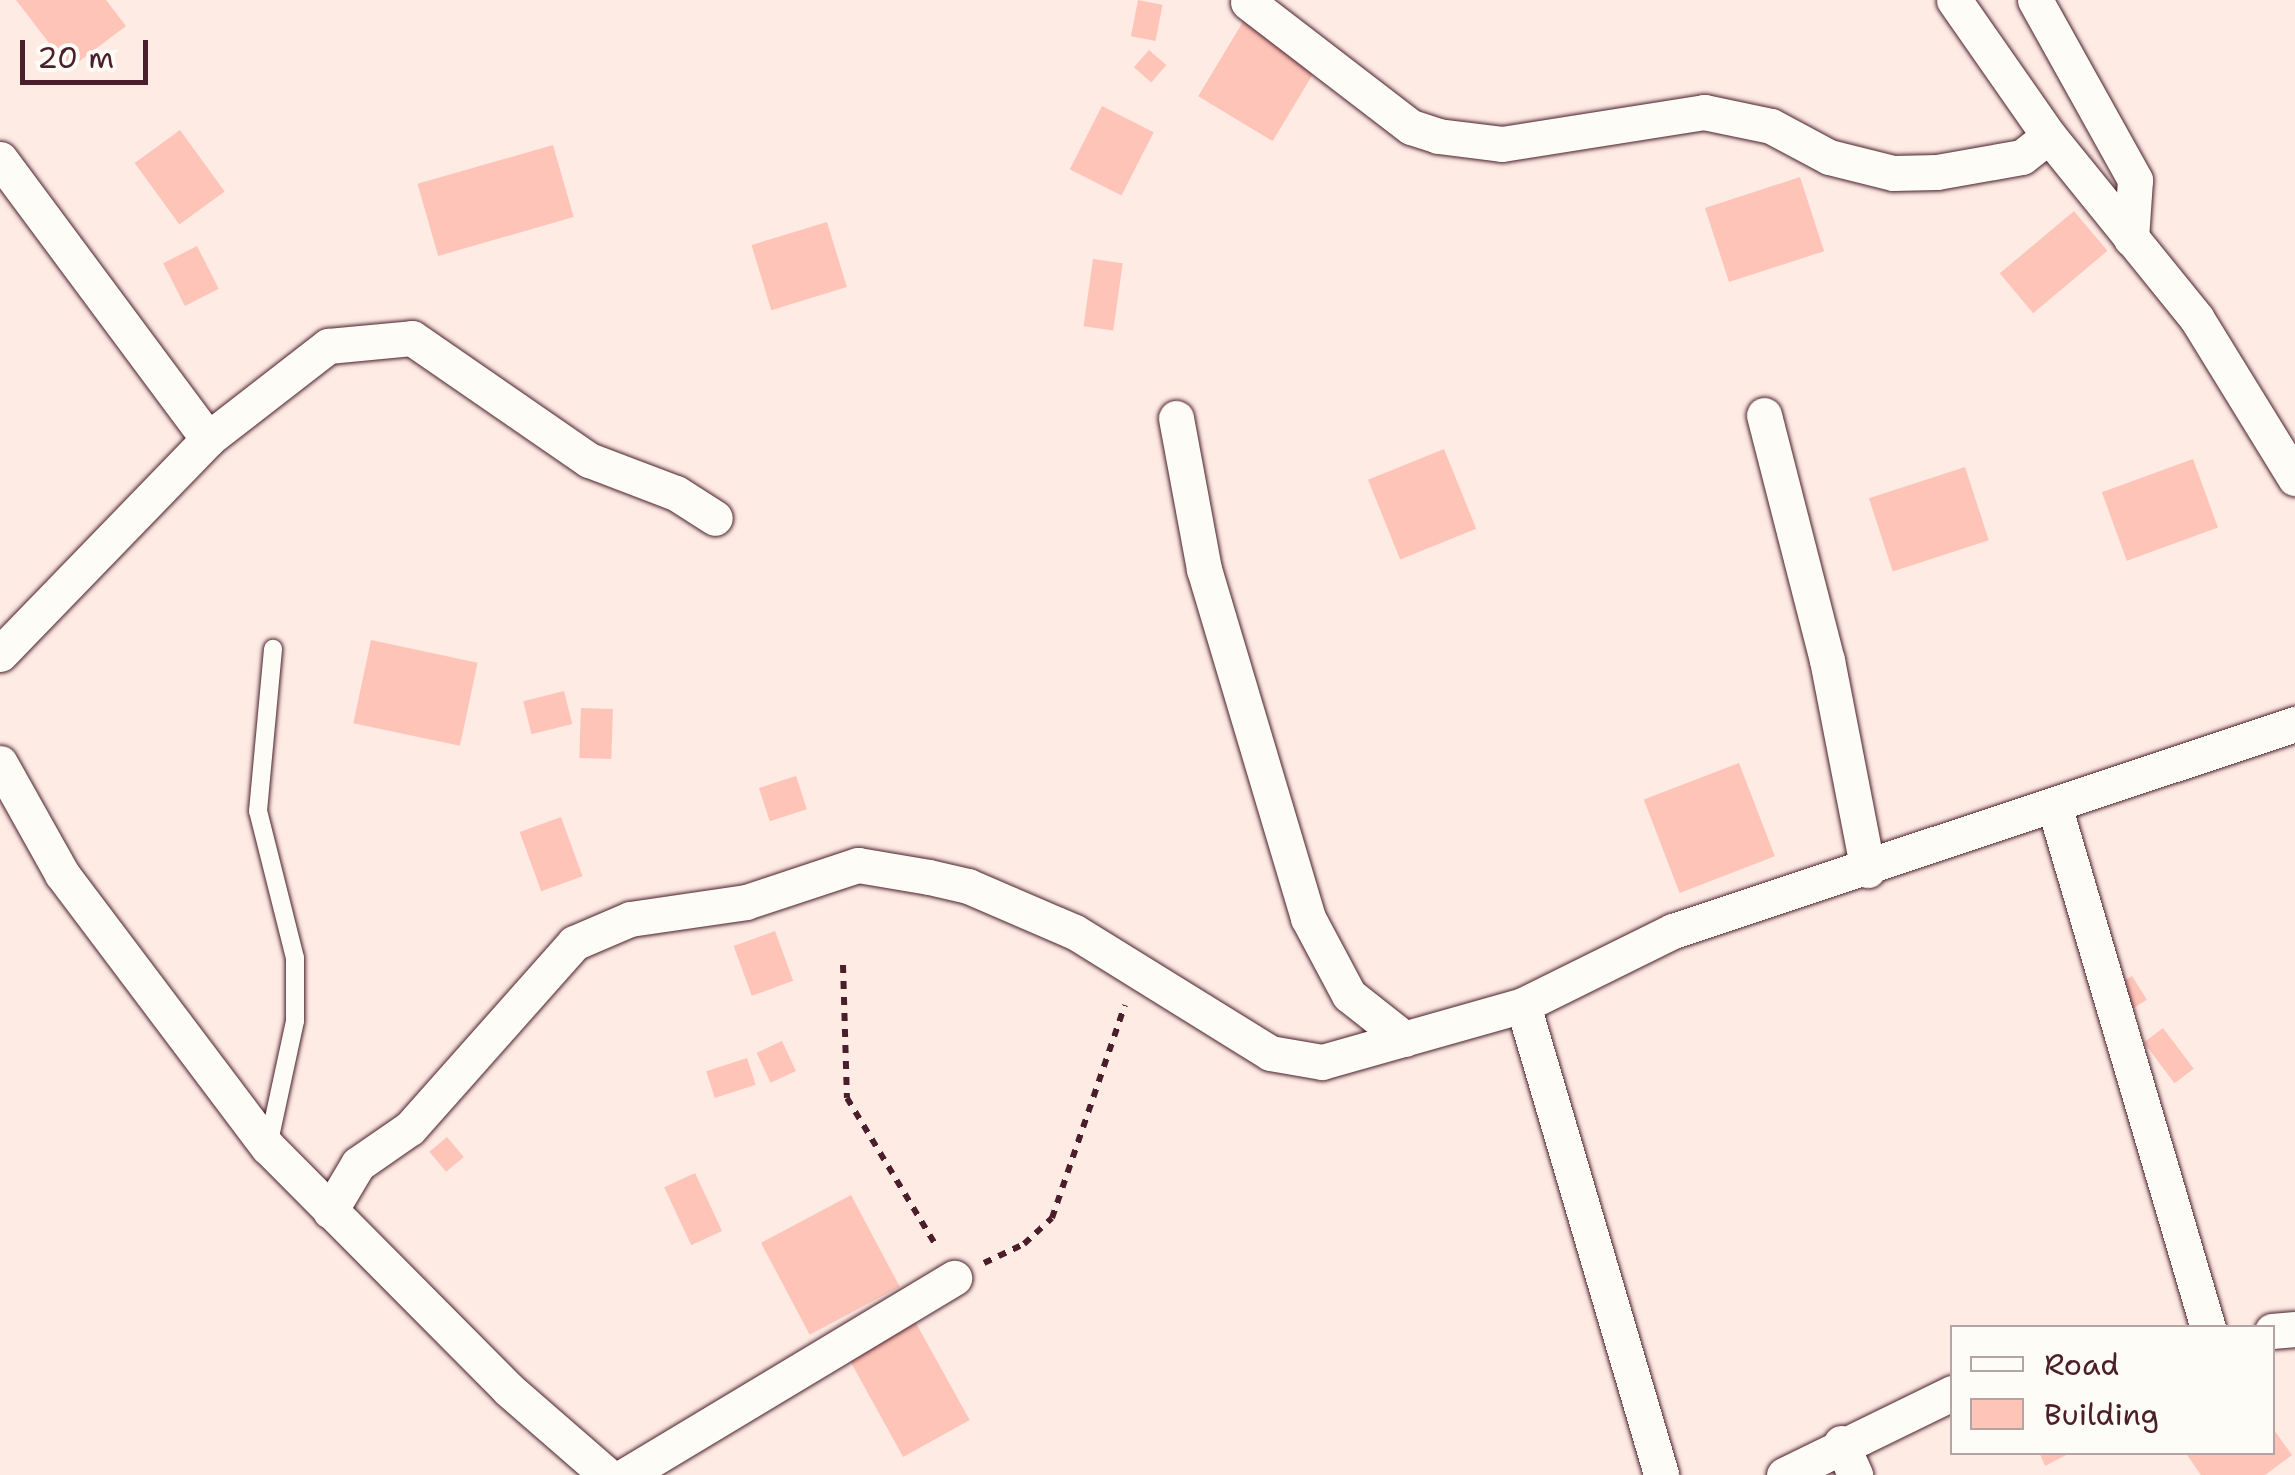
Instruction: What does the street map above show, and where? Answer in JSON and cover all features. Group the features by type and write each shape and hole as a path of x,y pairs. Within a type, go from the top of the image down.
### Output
{"street":[{"path":"1954,0 2049,136 2197,319 2295,478"},
{"path":"2035,0 2135,180 2130,238"},
{"path":"1248,2 1411,127 1438,136 1502,144 1704,112 1771,126 1830,156 1893,172 1936,172 2022,157 2049,136"},
{"path":"0,159 208,440"},
{"path":"0,654 208,440 328,346 412,338 588,460 676,493 715,518"},
{"path":"1764,415 1827,660 1868,870"},
{"path":"1176,418 1204,570 1308,918 1349,996 1405,1038"},
{"path":"330,1211 358,1164 410,1128 574,943 630,919 746,902 858,864 968,886 1075,932 1270,1054 1322,1062 1523,1005 1673,931 1868,870 2295,724"},
{"path":"0,763 62,874 268,1147 508,1389 607,1475"},
{"path":"2054,805 2207,1325"},
{"path":"1523,1005 1661,1475"},
{"path":"626,1475 960,1275"},
{"path":"1784,1475 1848,1459 1950,1394"}],"lane":[{"path":"268,1147 295,1021 296,958 258,812 273,649"}],"path":[{"path":"843,965 846,1098 960,1275 1024,1244 1052,1218 1137,971"}],"building":[{"path":"16,0 106,0 126,26 69,69"},
{"path":"1138,0 1163,5 1155,41 1131,36"},
{"path":"1244,20 1319,65 1273,141 1198,96"},
{"path":"1149,50 1166,65 1151,82 1134,67"},
{"path":"1102,106 1154,132 1121,196 1070,169"},
{"path":"180,130 225,191 179,224 135,163"},
{"path":"553,145 574,217 438,256 417,184"},
{"path":"1800,177 1824,251 1729,282 1705,208"},
{"path":"2074,211 2107,251 2033,313 2000,273"},
{"path":"827,222 847,287 771,310 751,245"},
{"path":"197,246 219,289 185,306 163,263"},
{"path":"1093,259 1123,263 1113,331 1084,326"},
{"path":"1444,449 1476,529 1400,559 1368,480"},
{"path":"2193,459 2218,528 2127,561 2102,492"},
{"path":"1965,467 1989,540 1893,571 1869,498"},
{"path":"371,640 478,663 460,746 353,723"},
{"path":"564,691 572,724 531,734 523,701"},
{"path":"581,708 613,709 611,759 579,758"},
{"path":"1739,763 1775,856 1680,893 1644,800"},
{"path":"796,776 807,809 770,821 759,788"},
{"path":"561,817 583,876 541,891 520,832"},
{"path":"775,931 793,981 752,996 734,946"},
{"path":"2132,976 2147,1000 2132,1009 2118,985"},
{"path":"2163,1028 2194,1069 2175,1083 2144,1042"},
{"path":"782,1041 796,1071 771,1083 757,1053"},
{"path":"747,1058 756,1085 715,1098 706,1071"},
{"path":"447,1137 464,1157 446,1172 429,1152"},
{"path":"695,1173 722,1231 691,1245 664,1187"},
{"path":"851,1195 900,1287 810,1335 761,1243"},
{"path":"912,1316 970,1420 903,1457 846,1353"},
{"path":"2275,1431 2292,1455 2265,1475 2201,1475 2187,1455 2275,1455"},
{"path":"2040,1455 2066,1455 2045,1466"}]}
